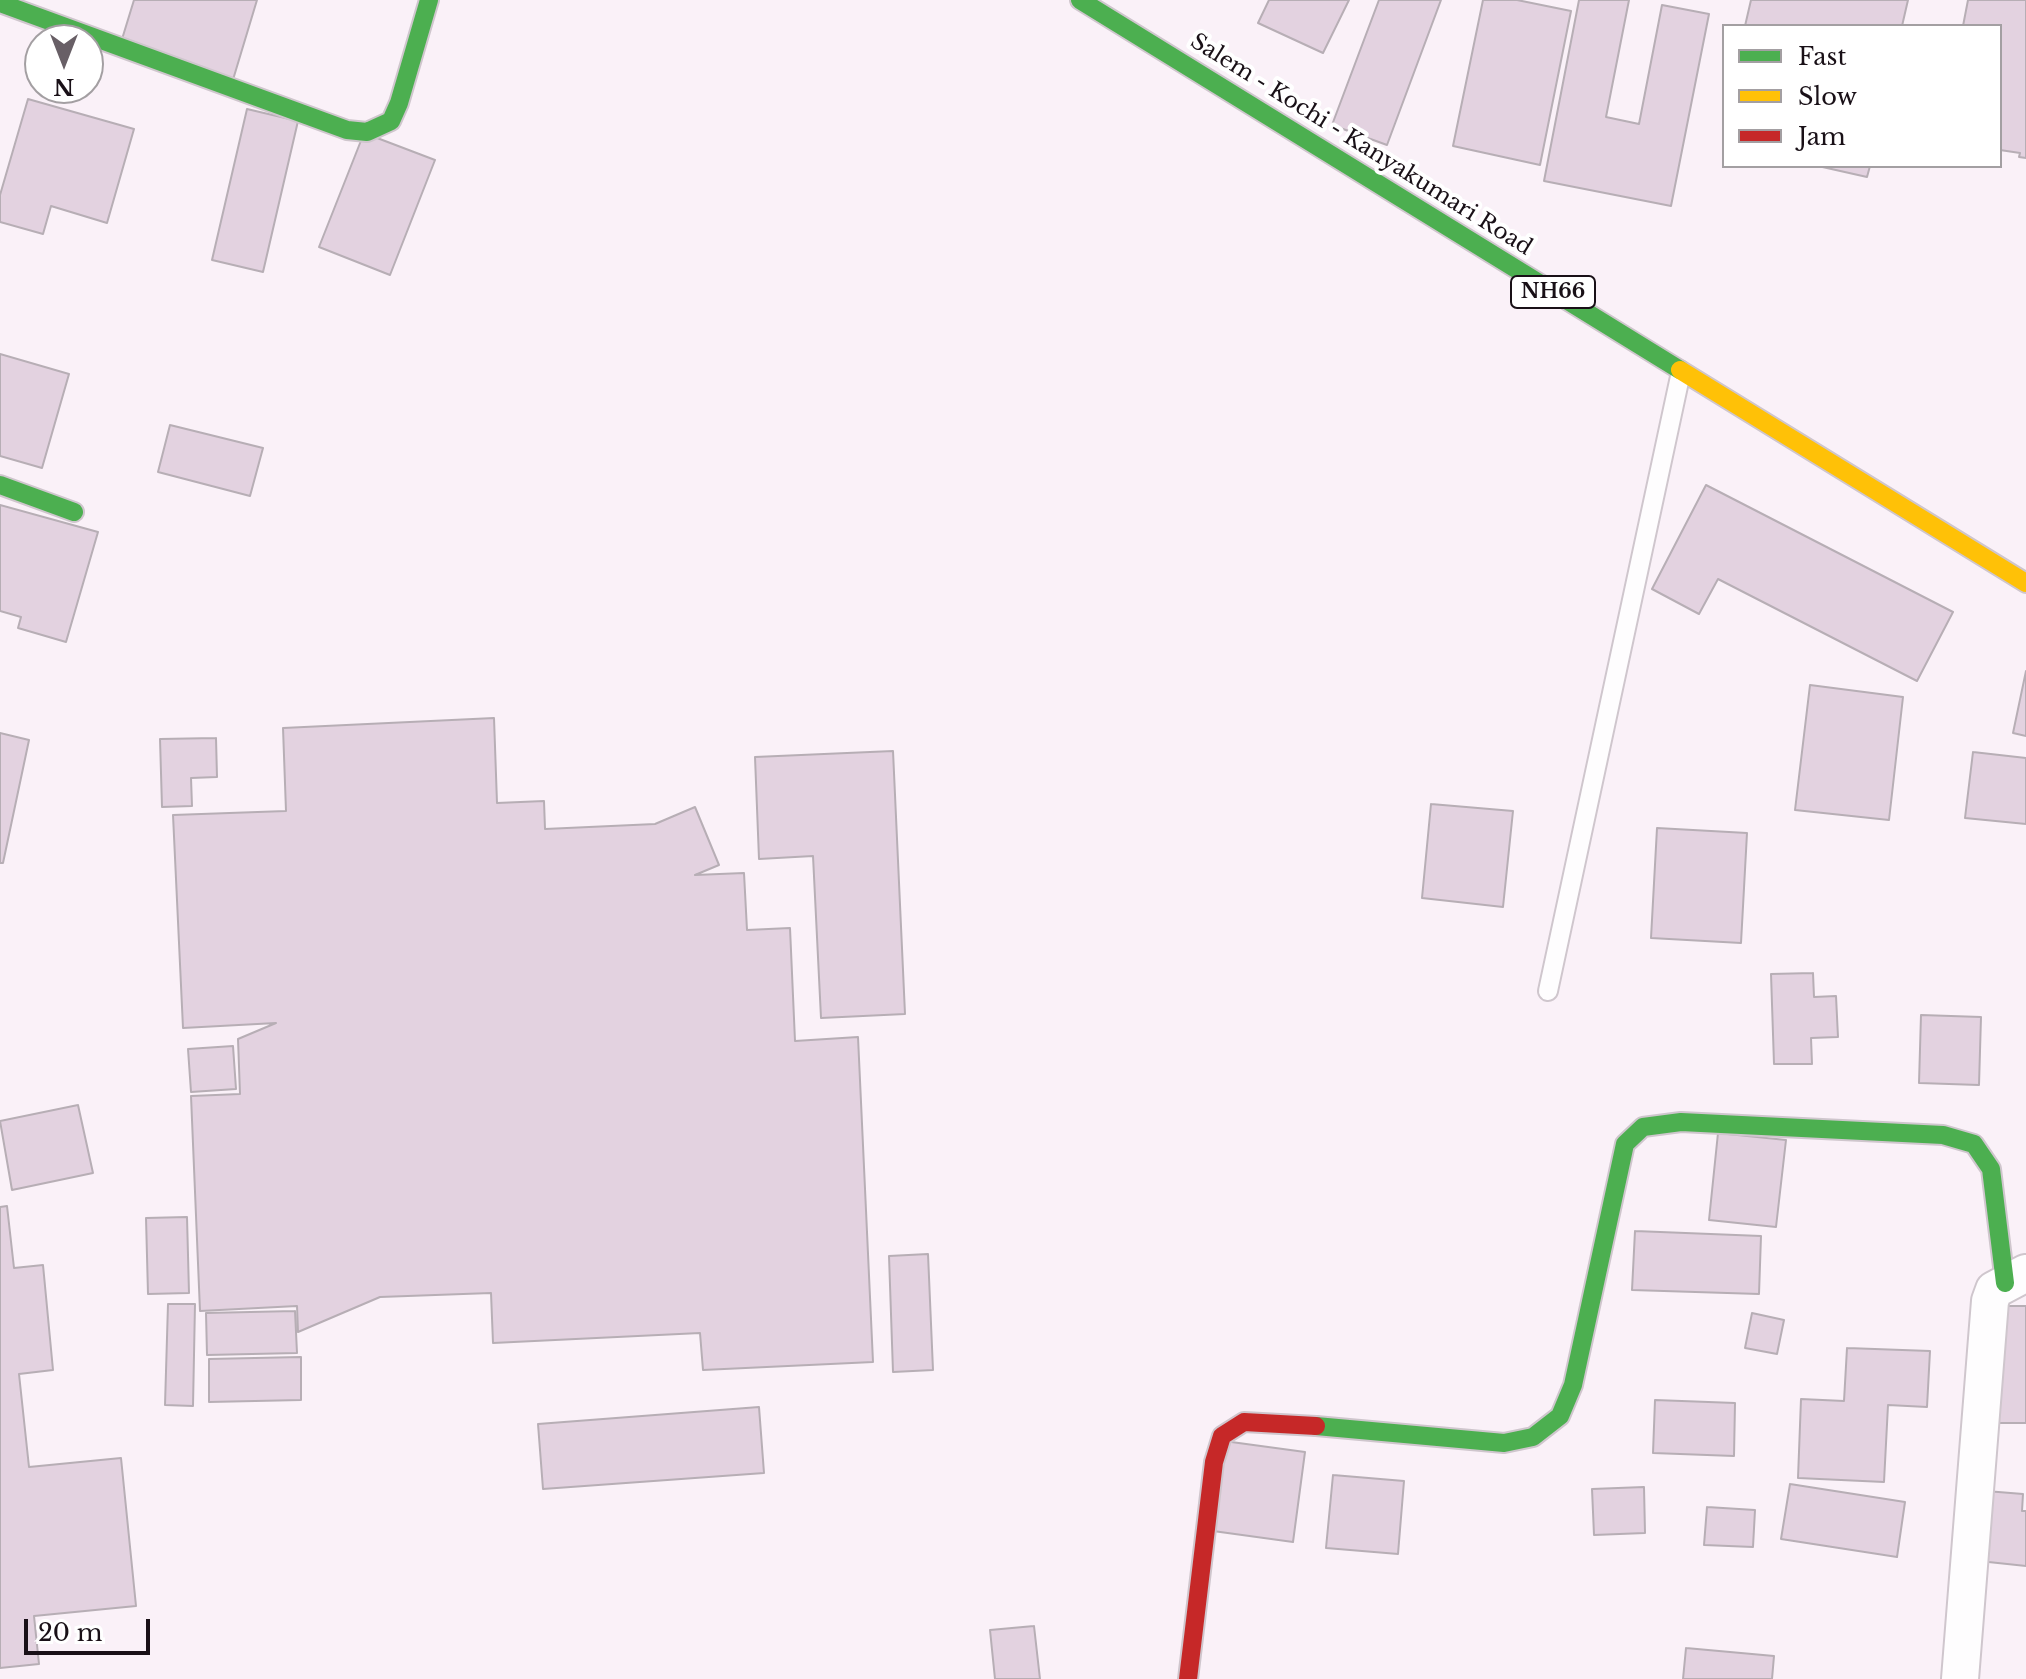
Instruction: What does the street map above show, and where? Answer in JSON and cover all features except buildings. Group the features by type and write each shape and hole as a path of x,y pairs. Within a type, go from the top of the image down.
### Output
{"main road":[{"path":"0,3 347,130 367,132 391,121 429,0"},
{"name":"Salem - Kochi - Kanyakumari Road","path":"1080,0 2026,583"},
{"path":"0,485 74,512"},
{"path":"1188,1679 1214,1462 1222,1436 1244,1422 1275,1422 1504,1443 1533,1437 1560,1416 1573,1385 1625,1144 1643,1127 1681,1122 1943,1135 1974,1144 1991,1169 2015,1278"}],"street":[{"path":"1960,1679 1990,1301 1994,1290 2015,1278"}],"lane":[{"path":"1548,991 1681,370"}],"traffic: fast":[{"path":"0,3 347,130 367,132 391,121 429,0"},
{"path":"1080,0 1680,370"},
{"path":"0,485 74,512"},
{"path":"1316,1426 1504,1443 1533,1437 1560,1416 1573,1385 1625,1144 1643,1127 1681,1122 1943,1135 1974,1144 1991,1169 2005,1283"}],"traffic: slow":[{"path":"1680,370 2026,583"}],"traffic: jam":[{"path":"1188,1679 1214,1462 1222,1436 1244,1422 1316,1426"}]}
